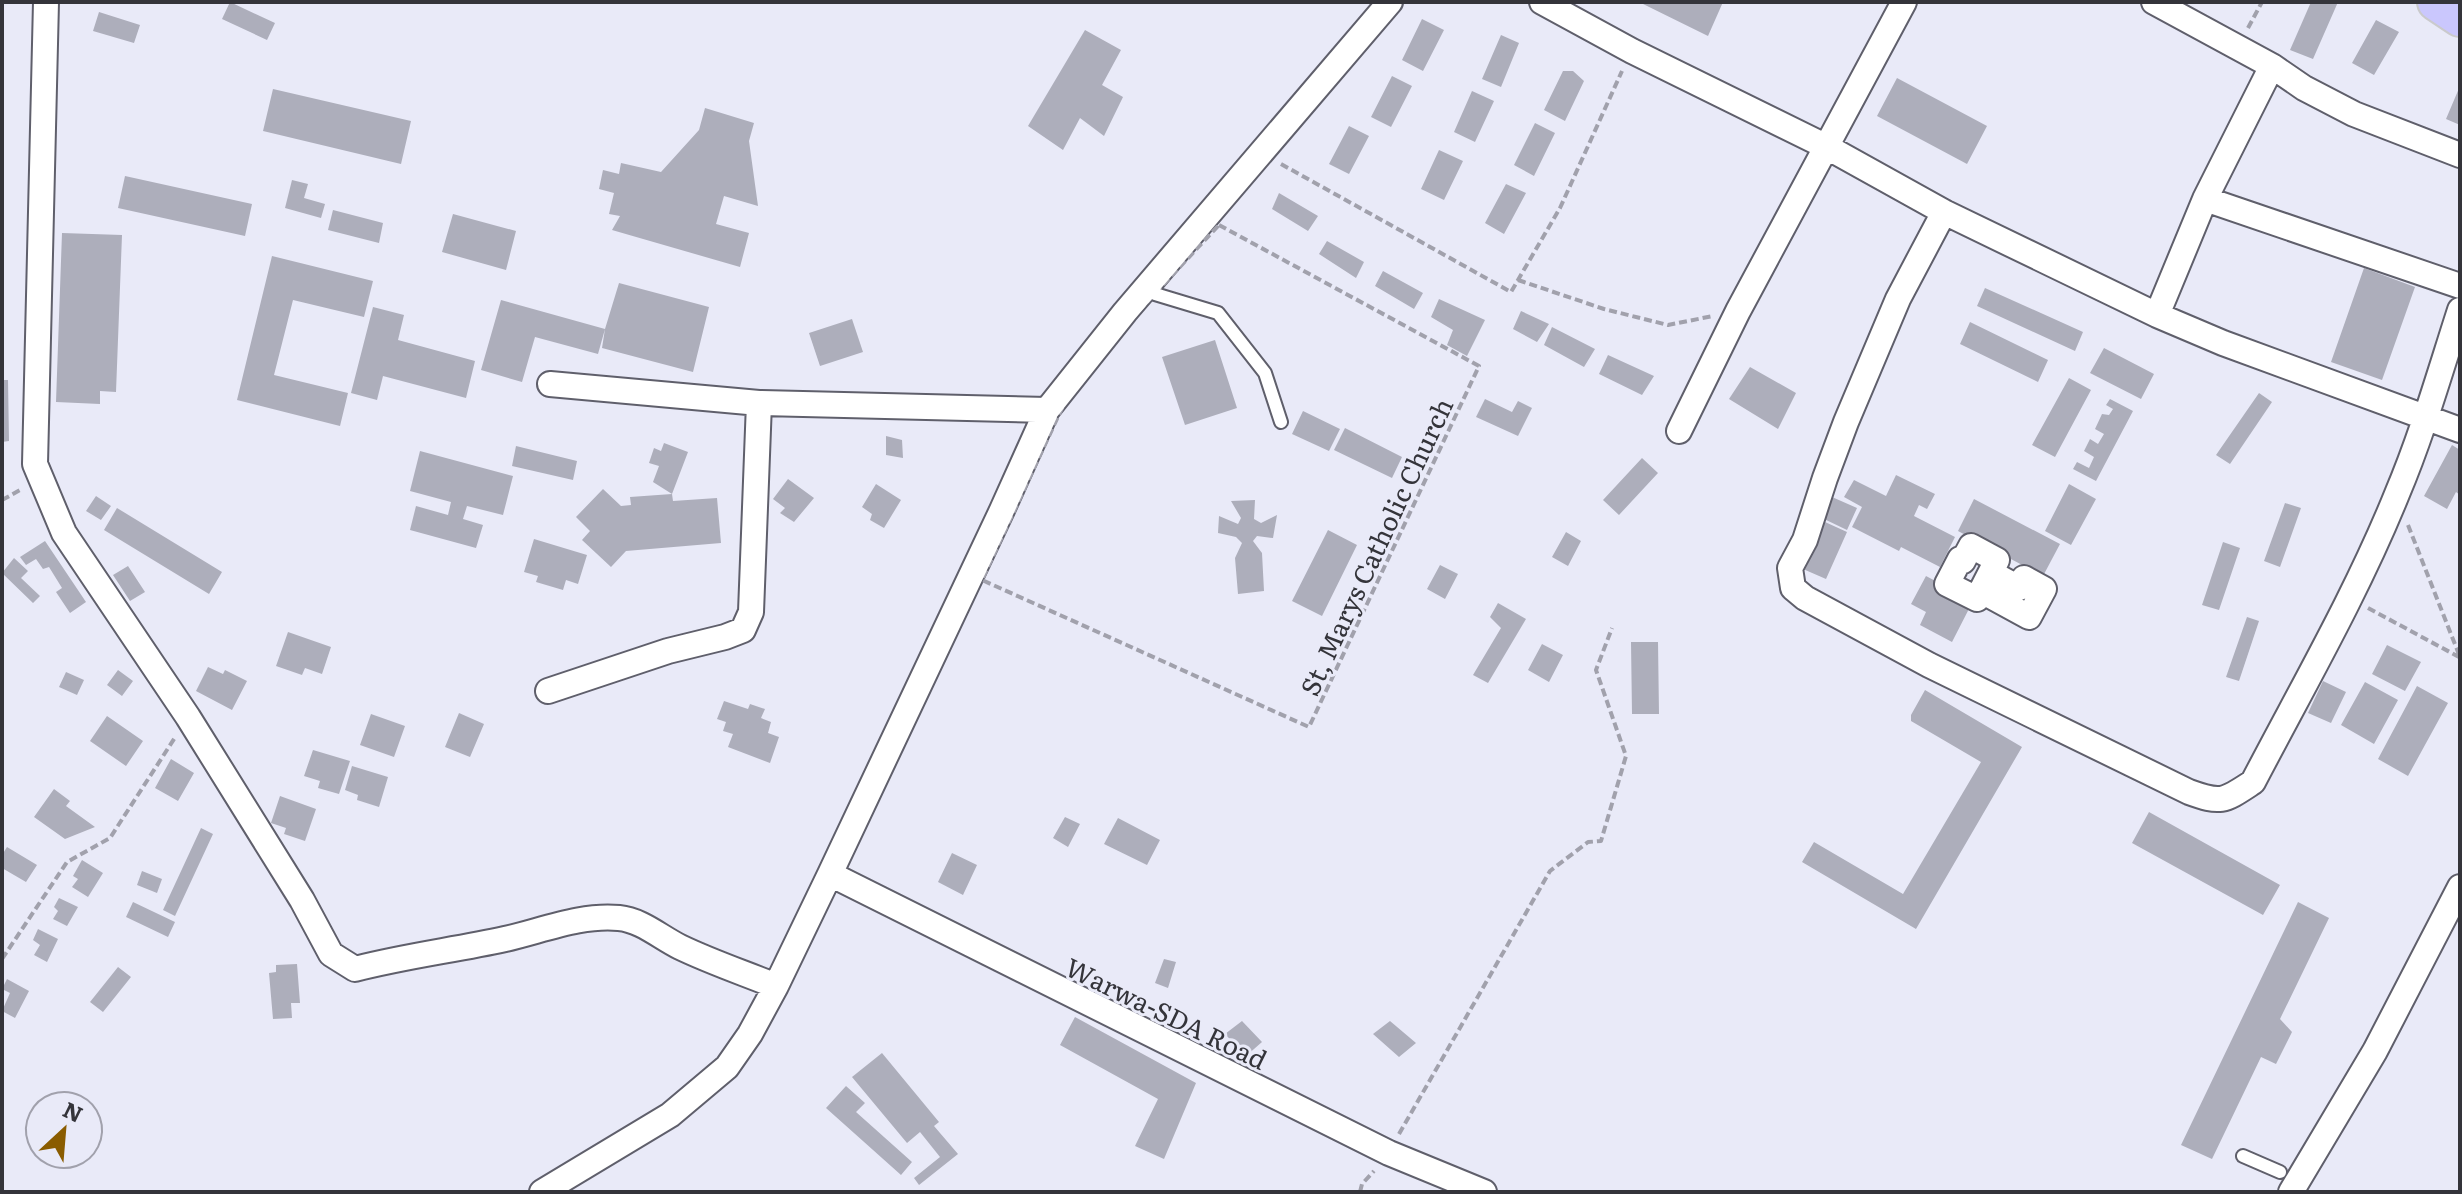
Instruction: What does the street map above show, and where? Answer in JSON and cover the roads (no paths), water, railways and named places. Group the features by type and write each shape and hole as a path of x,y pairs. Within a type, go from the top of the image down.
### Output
{"main road":[{"path":"2436,2 2460,18"}],"street":[{"path":"46,2 35,464 64,533 188,717 302,900 331,954 355,969 399,957 503,939 585,920 619,918 634,921 714,962 776,986"},
{"path":"542,1192 670,1115 727,1067 750,1034 776,986 1047,410 1125,312 1390,2"},
{"path":"1542,2 1632,51 1827,147 1944,212 2157,315 2223,343 2460,430"},
{"path":"1679,431 1738,311 1904,2"},
{"path":"2154,2 2354,114 2460,155"},
{"path":"2157,315 2205,199 2272,66"},
{"path":"2205,199 2460,286"},
{"path":"1944,212 1898,299 1846,422 1805,540 1790,568 1793,588 1805,598 1929,665 2175,786 2212,801 2229,798 2253,782 2349,597 2396,497 2421,434 2460,310"},
{"path":"550,384 759,403 1047,410"},
{"path":"548,691 743,630 751,612 759,403"},
{"name":"Warwa-SDA Road","path":"830,874 1389,1153 1484,1192"},
{"path":"2293,1185 2375,1051 2460,887"}],"lane":[{"path":"1155,294 1218,313 1265,373 1281,422"},
{"path":"2243,1156 2293,1185"}]}
